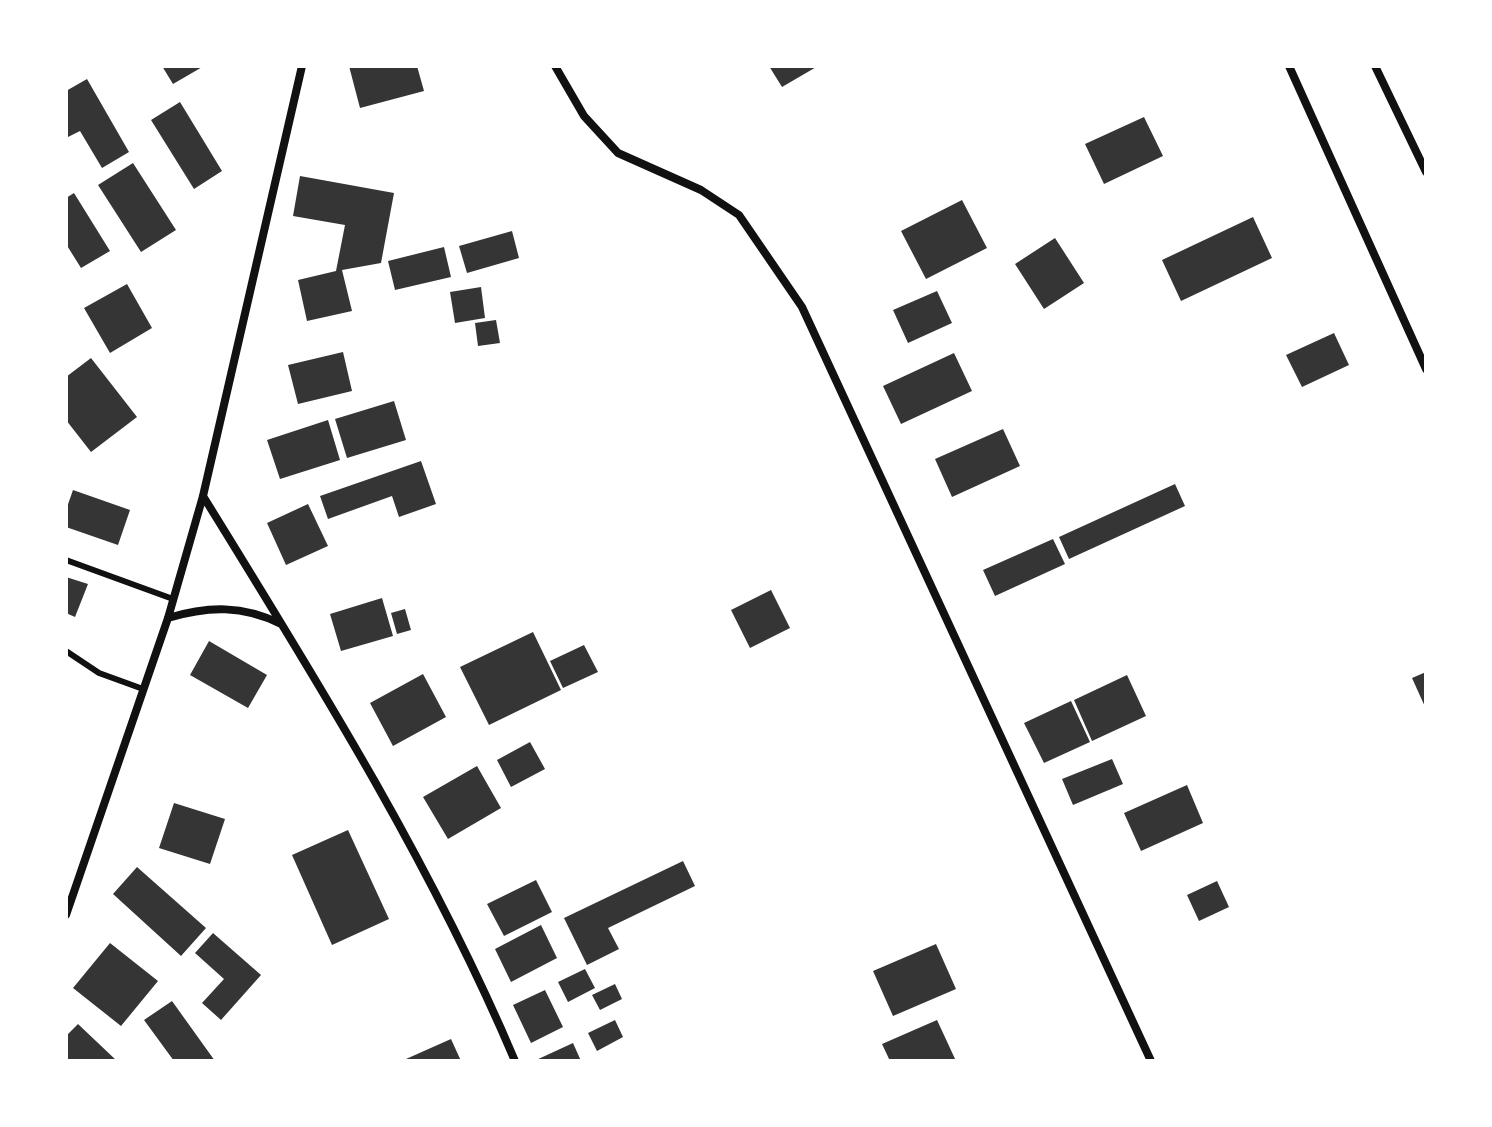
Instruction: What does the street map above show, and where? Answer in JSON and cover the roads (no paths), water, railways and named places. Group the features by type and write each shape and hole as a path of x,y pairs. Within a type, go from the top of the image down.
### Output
{"street":[{"path":"66,915 168,618 203,496 302,66"},
{"path":"555,66 584,116 618,153 710,195 739,215 802,307 1151,1061"},
{"path":"1289,66 1426,369"},
{"path":"1375,66 1426,172"},
{"path":"203,496 396,820 515,1061"},
{"path":"168,618 216,609 242,609 282,624"}],"lane":[{"path":"66,560 173,599"},
{"path":"66,651 99,673 143,689"}]}
